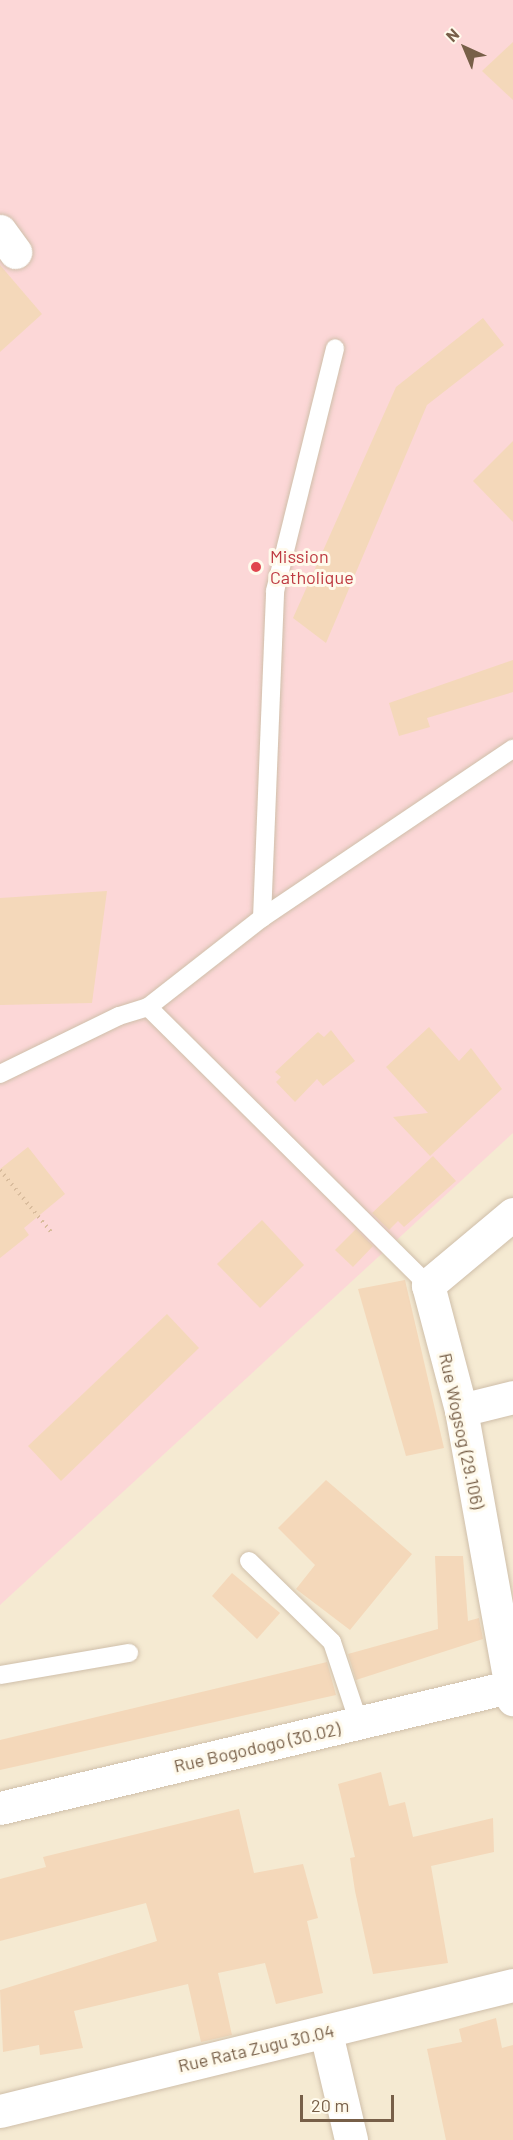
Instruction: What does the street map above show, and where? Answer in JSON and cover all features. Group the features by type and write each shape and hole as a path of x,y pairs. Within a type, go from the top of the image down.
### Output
{"street":[{"path":"428,1285 513,1214"},
{"name":"Rue Wogsog (29.106)","path":"428,1285 461,1410 512,1690"},
{"path":"461,1410 513,1397"},
{"name":"Rue Bogodogo (30.02)","path":"0,1808 359,1723 512,1690"},
{"name":"Rue Rata Zugu 30.04","path":"0,2111 204,2058 326,2033 513,1985"},
{"path":"326,2033 351,2140"}],"lane":[{"path":"262,918 274,591 335,348"},
{"path":"0,1074 119,1016 148,1007 262,918 513,749"},
{"path":"148,1007 428,1285"},
{"path":"249,1561 332,1642 359,1723"},
{"path":"0,1675 129,1653"}],"path":[{"path":"0,1170 52,1233"}],"shaded area":[{"name":"Mission Catholique","path":"0,0 513,0 513,2140 0,2140"},
{"name":"Mission Catholique","path":"0,0 513,0 513,1133 0,1605"}],"building":[{"path":"513,42 513,100 482,71"},
{"path":"0,265 42,314 0,352"},
{"path":"483,318 504,345 427,405 326,643 293,618 396,387"},
{"path":"513,441 513,522 473,481"},
{"path":"513,660 513,692 427,718 430,727 399,736 389,703"},
{"path":"107,891 92,1003 0,1005 0,898"},
{"path":"429,1027 459,1061 471,1048 502,1089 430,1156 393,1117 428,1113 386,1067"},
{"path":"331,1030 355,1061 323,1086 317,1079 295,1102 276,1082 281,1077 275,1072 318,1032 324,1037"},
{"path":"28,1147 65,1194 24,1228 29,1235 0,1258 0,1169"},
{"path":"433,1156 456,1181 404,1227 398,1221 389,1230 372,1213"},
{"path":"262,1220 304,1265 260,1308 217,1264"},
{"path":"356,1229 373,1246 353,1267 335,1250"},
{"path":"405,1280 444,1448 406,1456 358,1289"},
{"path":"167,1314 199,1348 61,1481 28,1446"},
{"path":"326,1480 412,1554 350,1630 296,1589 315,1565 278,1528"},
{"path":"435,1556 463,1556 468,1621 479,1618 483,1639 356,1680 348,1654 438,1629"},
{"path":"232,1573 280,1613 257,1639 212,1596"},
{"path":"327,1662 336,1695 0,1770 0,1740"},
{"path":"381,1772 389,1806 405,1802 413,1837 493,1818 494,1852 431,1866 448,1963 373,1974 355,1891 350,1858 355,1857 338,1784"},
{"path":"239,1809 254,1873 303,1864 318,1918 307,1921 323,1993 276,2004 265,1963 218,1973 232,2035 201,2042 188,1984 74,2011 83,2048 40,2055 39,2045 3,2052 0,1990 157,1941 146,1903 0,1941 0,1879 46,1867 43,1857"},
{"path":"496,2018 502,2048 513,2045 513,2140 446,2140 427,2049 462,2042 459,2029"}],"place":[{"name":"Mission Catholique","path":"256,567"}]}
